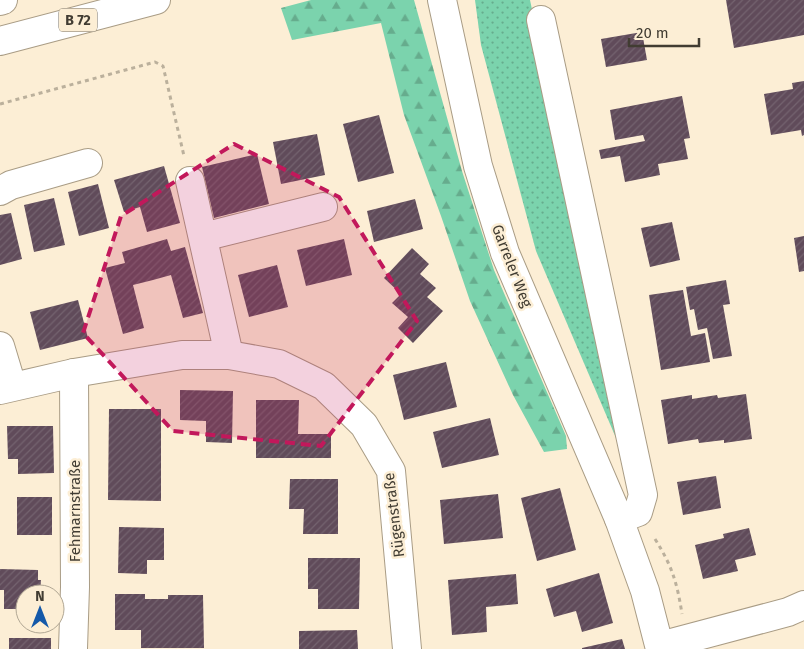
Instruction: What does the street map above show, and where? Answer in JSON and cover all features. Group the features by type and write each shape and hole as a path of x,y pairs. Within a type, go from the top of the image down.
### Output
{"main road":[{"name":"B 72","path":"0,41 156,0"},
{"name":"Garreler Weg","path":"442,0 478,166 505,253 629,516 645,591 660,647"},
{"name":"Garreler Weg","path":"542,20 643,496 629,516"},
{"path":"0,191 11,185 88,163"},
{"path":"190,181 229,355"},
{"path":"203,237 323,207"},
{"name":"Rügenstraße","path":"0,346 6,388 74,373 182,355 229,355 279,364 324,386 364,424 391,471 407,649"},
{"name":"Fehmarnstraße","path":"73,649 75,587 74,373"},
{"path":"660,647 804,606"}],"path":[{"path":"0,104 155,62 163,66 190,181"},
{"path":"629,516 666,556 678,584"}],"highlighted area":[{"path":"234,144 339,197 417,321 321,446 173,431 83,333 121,216"}],"green space":[{"path":"311,0 414,0 462,171 494,270 566,436 567,449 544,452 513,395 470,301 404,115 381,23 292,40 281,8"},
{"path":"475,0 530,0 624,444 619,445 536,251 481,45"}],"building":[{"path":"726,0 804,0 804,35 734,48"},
{"path":"642,32 647,60 606,67 601,39"},
{"path":"804,81 804,135 802,136 801,130 771,135 764,94 793,89 792,83"},
{"path":"682,96 690,138 684,139 688,159 658,164 660,175 625,182 620,156 601,159 599,150 645,141 643,135 615,140 610,110"},
{"path":"379,115 394,173 358,182 343,124"},
{"path":"317,134 325,175 281,184 273,142"},
{"path":"257,154 269,204 214,218 202,167"},
{"path":"164,166 180,223 147,232 140,207 124,212 114,180"},
{"path":"98,184 109,228 79,236 68,192"},
{"path":"54,198 65,245 34,252 24,205"},
{"path":"415,199 423,229 374,242 367,211"},
{"path":"11,213 22,259 0,265 0,215"},
{"path":"672,222 680,260 650,267 641,228"},
{"path":"804,236 804,271 799,272 794,238"},
{"path":"167,239 171,251 185,247 203,313 183,318 171,275 133,285 144,328 123,334 105,268 125,263 122,252"},
{"path":"344,239 352,275 306,286 297,250"},
{"path":"412,248 429,264 420,274 436,288 427,297 443,311 413,343 398,328 408,317 392,303 401,294 384,278"},
{"path":"277,265 288,307 249,317 238,275"},
{"path":"726,280 730,304 723,305 732,356 713,359 707,328 698,330 694,309 690,310 686,287"},
{"path":"683,290 691,336 705,333 710,362 661,370 649,295"},
{"path":"78,300 88,338 40,350 30,312"},
{"path":"446,362 457,407 404,420 393,375"},
{"path":"180,390 233,391 232,443 206,442 206,421 180,420"},
{"path":"746,394 752,439 724,443 724,440 699,443 698,439 668,444 661,400 692,395 692,399 717,395 718,398"},
{"path":"256,400 299,400 298,434 331,434 331,458 256,458"},
{"path":"109,409 161,409 161,501 108,500"},
{"path":"490,418 499,455 442,468 433,432"},
{"path":"7,426 53,426 54,473 18,474 18,459 8,459"},
{"path":"716,476 721,508 683,515 677,482"},
{"path":"290,479 338,479 338,534 303,534 304,509 289,509"},
{"path":"560,488 576,550 537,561 521,498"},
{"path":"498,494 503,538 444,544 440,500"},
{"path":"17,497 52,497 52,535 17,535"},
{"path":"119,527 164,528 164,560 147,560 147,574 118,573"},
{"path":"749,528 756,555 735,560 738,571 703,579 695,545 724,538 723,534"},
{"path":"308,558 360,558 359,609 318,609 318,589 308,589"},
{"path":"0,569 38,570 38,580 41,580 41,584 15,584 15,609 4,609 4,590 0,590"},
{"path":"599,573 613,623 582,632 576,611 554,617 546,589"},
{"path":"516,574 518,604 486,607 487,632 452,635 448,580"},
{"path":"115,594 145,594 145,599 168,599 168,595 203,595 204,648 141,648 141,630 115,630"},
{"path":"357,630 358,649 299,649 299,631"},
{"path":"9,638 51,638 51,649 9,649"},
{"path":"622,639 625,649 582,649 582,648"}]}
